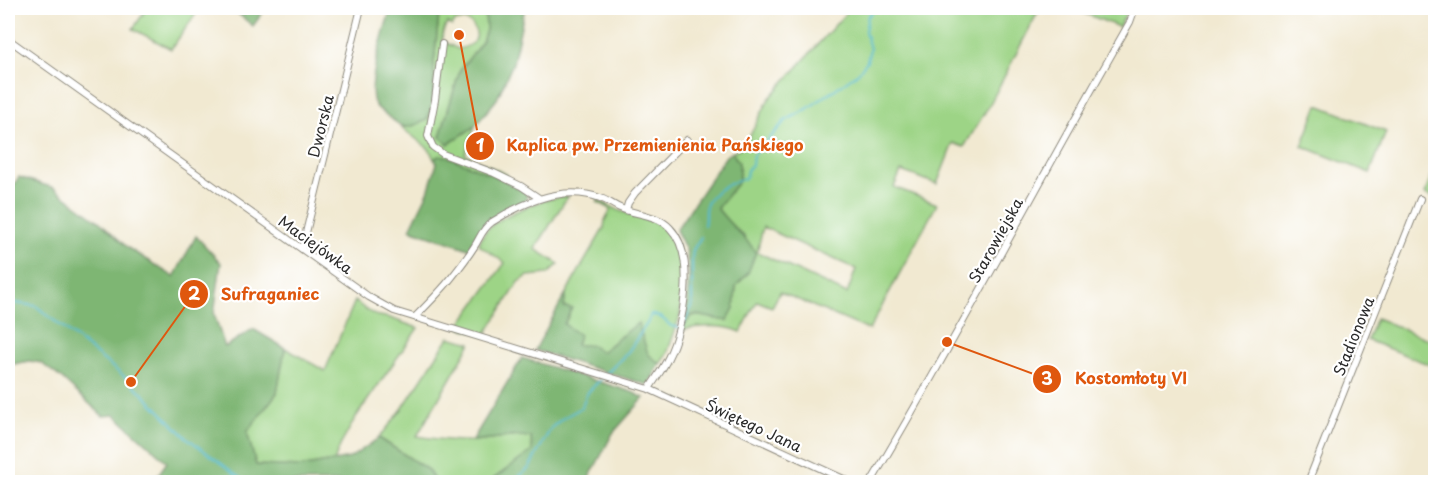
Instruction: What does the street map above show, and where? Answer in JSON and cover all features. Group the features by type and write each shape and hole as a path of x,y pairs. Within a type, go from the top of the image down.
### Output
{"street":[{"name":"Dworska","path":"302,249 361,8"},
{"name":"Starowiejska","path":"871,483 1004,249 1130,22 1135,8"},
{"name":"Maciejówka","path":"8,39 369,297 394,311 649,390"},
{"path":"442,44 428,136 433,147 443,154 494,173 539,198"},
{"path":"626,210 628,202 635,193 687,140"},
{"path":"415,317 450,280 475,246 481,232 490,224 539,198 560,194 584,194 598,197 621,209 652,217 669,226 679,239 684,258 685,281 682,316 669,357 649,390"},
{"name":"Stadionowa","path":"1308,483 1420,199"},
{"name":"Świętego Jana","path":"649,390 849,483"}],"green space":[{"path":"147,8 200,8 171,49 133,29"},
{"path":"231,8 266,8 253,26"},
{"path":"391,8 437,8 439,14 433,101 427,120 407,127 400,125 380,110 375,105 373,96 374,71"},
{"path":"437,8 485,8 486,30 482,42 460,70 440,137 449,144 475,126 465,154 507,175 502,179 439,156 434,159 429,149 401,127 408,127 427,120 433,101 439,14","holes":["464,20 470,22 474,28 475,41 458,49 446,43 442,44 443,33 448,23 452,26 455,22"]},
{"path":"485,8 525,8 513,63 497,99 475,126 448,144 440,137 460,70 482,42 486,30"},
{"path":"849,8 1040,8 990,104 964,147 953,143 937,184 901,171 894,187 937,204 869,330 780,292 772,307 757,301 741,332 711,326 681,330 684,321 685,324 691,316 727,321 734,308 736,286 748,273 744,236 717,208 739,181 739,163 732,152 745,145 769,99","holes":["763,227 856,269 847,294 757,252"]},
{"path":"1071,8 1122,8 1128,10 1119,27"},
{"path":"1318,105 1386,132 1370,173 1302,146"},
{"path":"732,152 739,163 739,181 717,208 756,252 748,273 736,286 734,308 727,321 696,315 691,316 685,325 689,273 686,250 676,230 726,156"},
{"path":"446,156 502,179 525,192 527,196 525,201 488,222 469,249 410,229 428,192 437,163 434,159"},
{"path":"1435,165 1436,198 1425,194"},
{"path":"19,177 54,188 100,222 128,248 174,277 196,236 221,263 214,314 225,347 253,329 285,348 277,393 247,432 256,465 300,467 350,458 379,438 428,470 435,482 153,482 167,462 115,415 103,416 41,363 30,361 8,365 8,194"},
{"path":"568,196 535,249 559,264 548,274 528,276 519,282 485,335 458,327 505,263 479,245 485,232 501,219 523,208"},
{"path":"598,200 620,211 667,228 675,241 681,259 683,279 680,316 667,354 660,364 622,335 601,352 576,345 564,324 569,316 564,307 566,293 604,228 610,211 609,208 597,202"},
{"path":"566,293 564,307 572,308 564,324 579,335 576,345 591,345 601,352 638,323 648,354 660,364 648,385 535,350"},
{"path":"355,301 375,315 418,328 356,417 334,461 300,467 256,465 247,432 277,393 285,348 325,371"},
{"path":"1376,318 1435,342 1435,367 1367,340"},
{"path":"449,337 471,343 417,436 467,441 531,437 532,452 489,482 435,482 428,470 379,438 402,409"},
{"path":"522,358 632,392 644,398 613,433 587,482 489,482 532,451 531,437 516,436 472,441"}],"waterway":[{"path":"704,225 709,200 717,191 746,178 747,170 752,165 753,155 785,121 807,109 858,73 867,61 870,49 865,31 868,16 877,8"},
{"path":"513,482 529,468 551,428 581,408 588,392 628,352 651,314 662,318 671,326 682,328 692,305 693,250 701,237"},
{"path":"8,302 36,306 131,382 186,437 246,482"}],"place":[{"name":"Kaplica pw. Przemienienia Pańskiego","path":"459,35"},
{"name":"Kostomłoty VI","path":"947,342"},
{"name":"Sufraganiec","path":"131,382"}]}
